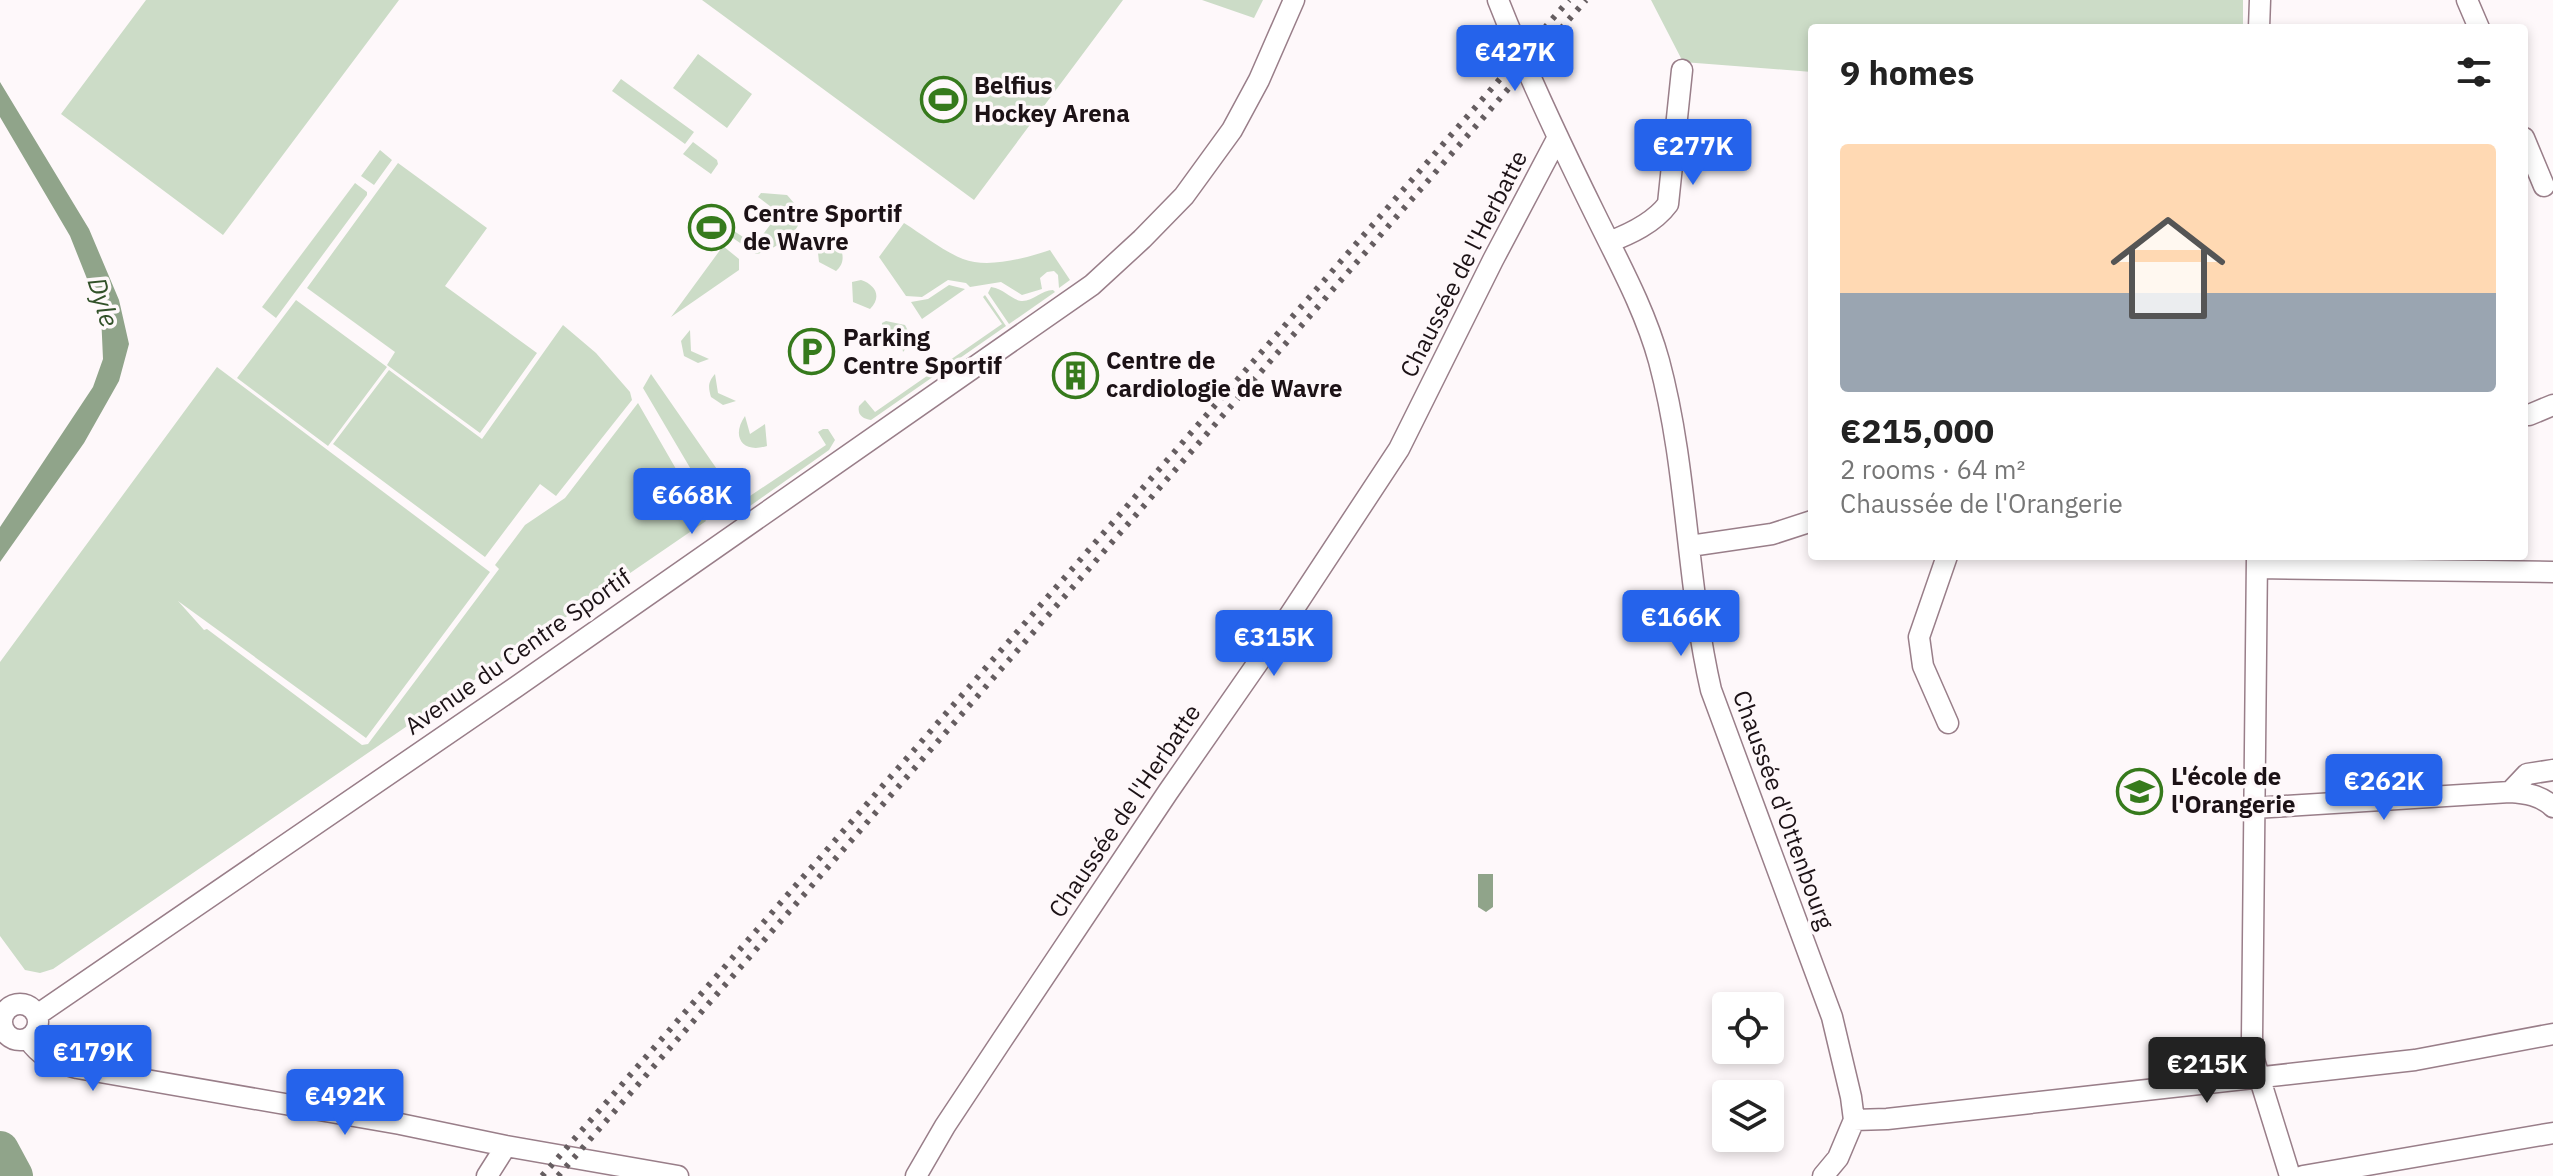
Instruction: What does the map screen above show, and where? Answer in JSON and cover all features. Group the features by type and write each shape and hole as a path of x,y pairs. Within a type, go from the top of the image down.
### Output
{"street":[{"name":"Avenue du Centre Sportif","path":"37,1015 516,687 1092,285 1184,196 1232,130 1259,80 1294,0"},
{"name":"Chaussée d'Ottenbourg","path":"1498,0 1558,137 1642,313 1658,358 1674,424 1700,644 1711,690 1832,1017 1854,1120"},
{"path":"2259,24 2260,0"},
{"path":"2467,0 2477,24"},
{"path":"1609,242 1631,234 1662,212 1668,204 1682,70"},
{"name":"Chaussée de l'Herbatte","path":"916,1176 969,1089 1399,449 1558,137"},
{"path":"2528,146 2548,185 2528,192"},
{"path":"2528,415 2553,405"},
{"path":"1690,546 1772,534 1808,522"},
{"path":"1946,560 1919,637 1923,666 1948,723"},
{"path":"2290,1176 2258,1076 2252,1038 2257,562 2553,572"},
{"path":"2510,792 2527,774 2553,770"},
{"path":"2254,808 2510,792 2527,793 2547,801 2553,807"},
{"path":"24,1004 37,1015 37,1029 28,1039 11,1039 2,1019 15,1005 24,1004"},
{"path":"1823,1176 1838,1158 1854,1120 1887,1119 2415,1060 2553,1034"},
{"path":"28,1039 37,1052 48,1059 77,1068 678,1176"},
{"path":"2303,1176 2553,1133"},
{"path":"487,1176 506,1146"}],"shaded area":[{"path":"146,0 399,0 223,235 61,114"},
{"name":"Belfius Hockey Arena","path":"702,0 1123,0 974,200"},
{"path":"1202,0 1263,0 1254,18"},
{"path":"1651,0 2243,0 2243,24 1808,24 1808,72 1683,62"},
{"path":"698,54 752,94 727,128 673,88"},
{"path":"621,79 694,132 685,144 612,91"},
{"path":"693,142 717,160 718,164 711,174 683,154"},
{"path":"380,150 392,160 374,185 361,176"},
{"path":"398,163 487,228 445,286 537,353 480,433 387,365 395,352 307,288"},
{"path":"355,183 367,195 276,318 262,307"},
{"path":"761,193 787,195 800,218 795,230 783,241 756,254 730,236 734,231 755,245 779,213 758,197"},
{"path":"904,223 948,252 973,262 1007,261 1050,250 1070,280 1059,288 1058,275 1054,271 1047,272 1040,278 1042,289 1022,295 1001,282 970,287 966,283 948,280 922,297 906,296 879,257"},
{"path":"827,242 841,250 842,263 836,271 819,262 817,244"},
{"path":"723,246 739,259 739,270 671,317"},
{"path":"861,280 876,292 876,300 870,309 853,302 852,282"},
{"path":"949,285 965,289 922,319 911,302 928,299"},
{"path":"991,287 1021,301 1049,291 1055,292 1009,324 988,293"},
{"path":"985,295 1006,326 871,420 861,416 859,406 865,400 875,412 1002,324 983,297"},
{"path":"296,300 387,367 328,446 237,378"},
{"path":"882,323 905,325 909,339 903,352 900,333 883,344"},
{"path":"563,325 596,353 630,392 632,400 556,496 540,484 485,557 333,444 389,370 482,439"},
{"path":"690,330 691,351 709,359 698,363 684,356 681,341"},
{"path":"217,367 490,572 366,738 178,601 204,630 207,629 362,745 368,744 499,569 495,565 525,525 565,498 638,403 706,521 53,969 40,973 25,970 0,936 0,662"},
{"path":"651,374 730,488 709,500 643,388"},
{"path":"715,374 718,393 736,401 723,405 711,397 709,385"},
{"path":"745,416 750,434 765,424 767,446 751,448 741,442 739,430"},
{"path":"828,429 835,440 829,450 750,506 745,506 744,500 826,445 818,432"}],"water":[{"name":"Dyle","path":"0,82 89,229 119,300 129,344 119,381 84,443 0,562 0,527 93,387 103,359 101,314 70,236 0,117"},
{"path":"1478,874 1493,874 1493,907 1486,912 1478,907"}],"waterway":[{"path":"0,1150 14,1176"}],"railway":[{"path":"542,1176 1569,0"},
{"path":"558,1176 1586,0"}],"place":[{"name":"Belfius Hockey Arena","path":"943,100"},
{"name":"Centre Sportif de Wavre","path":"712,228"},
{"name":"Parking Centre Sportif","path":"812,352"},
{"name":"Centre de cardiologie de Wavre","path":"1075,375"},
{"name":"L'école de l'Orangerie","path":"2140,791"}]}
